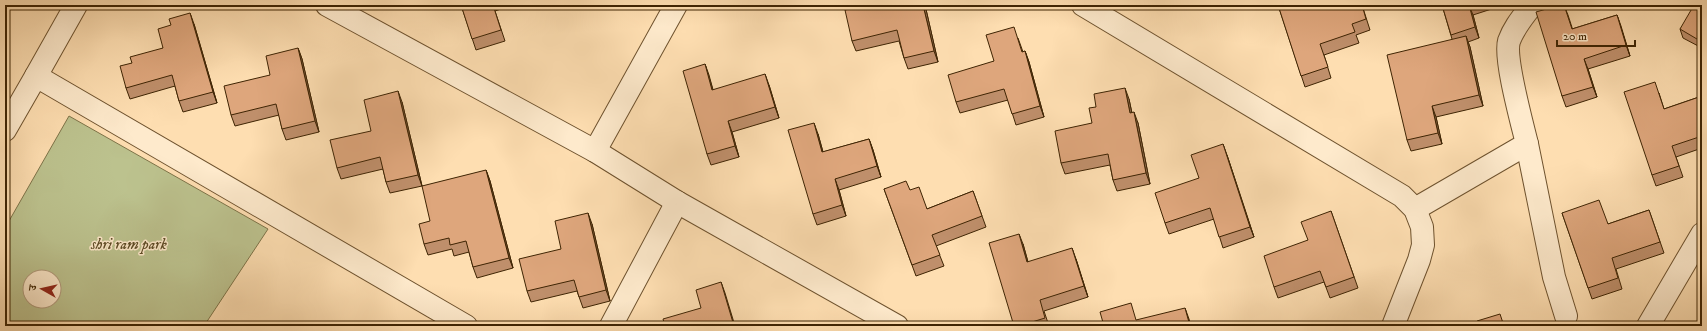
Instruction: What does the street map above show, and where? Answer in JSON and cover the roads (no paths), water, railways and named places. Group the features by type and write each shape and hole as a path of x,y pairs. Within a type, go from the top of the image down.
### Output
{"street":[{"path":"5,130 76,5"},
{"path":"327,5 595,151 677,202 897,326"},
{"path":"595,151 676,5"},
{"path":"1083,5 1402,196 1415,209 1422,227 1423,245 1419,260 1392,326"},
{"path":"1532,5 1516,25 1509,43 1508,59 1554,277 1566,316"},
{"path":"36,76 466,326"},
{"path":"1415,209 1527,144"},
{"path":"611,326 677,202"},
{"path":"1648,326 1702,234"}],"park label":[{"name":"shri ram park","path":"129,244"}]}
